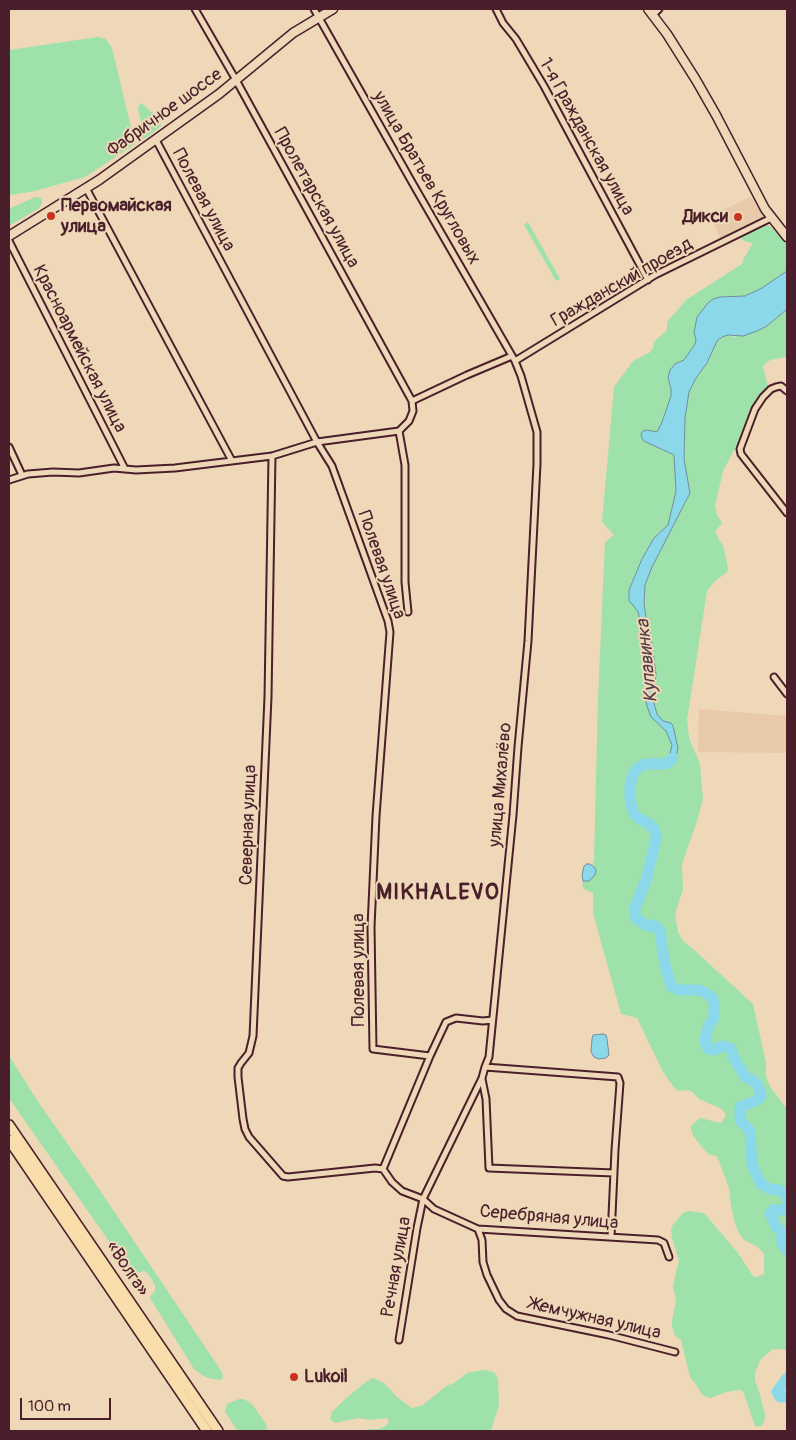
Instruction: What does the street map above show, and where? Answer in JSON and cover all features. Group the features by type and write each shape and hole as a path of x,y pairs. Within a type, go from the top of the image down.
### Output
{"highway":[{"name":"«Волга»","path":"9,1125 218,1431"},
{"name":"«Волга»","path":"9,1140 207,1431"}],"main road":[{"name":"Фабричное шоссе","path":"9,236 86,188 156,140 236,80 293,33 333,9"},
{"path":"650,12 696,80 758,198 771,218 787,237"}],"street":[{"name":"Пролетарская улица","path":"195,9 412,401"},
{"name":"улица Братьев Кругловых","path":"314,9 515,362"},
{"name":"1-я Гражданская улица","path":"496,9 544,86 648,280"},
{"path":"650,12 659,9"},
{"name":"Полевая улица","path":"156,140 316,442 328,459 386,615 390,632 376,816 371,927 373,1049 430,1056"},
{"path":"86,188 232,461"},
{"name":"Гражданский проезд","path":"515,362 648,280 771,218"},
{"name":"Красноармейская улица","path":"9,241 125,469"},
{"path":"9,480 22,475 53,472 79,473 107,469 175,468 272,456 316,442 399,431 410,421 413,411 412,401 512,356"},
{"name":"улица Михалёво","path":"423,1199 482,1078 490,1057 528,642 537,464 536,432 521,376 515,362"},
{"path":"787,391 781,386 771,389 763,397 755,409 740,449 741,454 787,512"},
{"path":"399,431 405,465 405,582 408,612"},
{"path":"9,447 22,475"},
{"name":"Северная улица","path":"272,456 268,697 253,1036 249,1053 238,1068 245,1129 249,1137 283,1176 375,1168 383,1169"},
{"path":"774,677 787,694"},
{"path":"383,1169 446,1022 456,1018 492,1020"},
{"path":"485,1067 618,1077 620,1082 611,1237"},
{"path":"482,1078 486,1099 490,1168 614,1173"},
{"name":"Серебряная улица","path":"383,1169 392,1182 402,1191 423,1199 434,1209 478,1230 658,1240 664,1243 669,1257"},
{"name":"Речная улица","path":"399,1340 423,1199"},
{"name":"Жемчужная улица","path":"478,1230 482,1240 483,1262 487,1275 499,1300 506,1309 517,1316 675,1352"}],"shaded area":[{"path":"751,197 764,218 721,239 710,216"},
{"path":"699,709 787,716 787,753 698,752"}],"green space":[{"path":"98,37 106,39 112,48 135,144 85,177 31,192 9,195 9,50"},
{"path":"140,103 159,116 161,126 142,139 143,130 138,109"},
{"path":"35,197 41,198 42,204 38,209 9,226 9,209"},
{"path":"528,222 560,279 556,281 524,225"},
{"path":"764,223 771,227 787,244 787,271 762,288 745,296 720,297 695,344 684,360 675,364 668,378 671,396 662,422 657,432 644,441 674,455 676,491 668,525 654,538 642,559 629,590 633,605 638,612 644,637 647,664 645,681 651,717 666,731 672,745 670,754 663,762 678,748 673,726 663,721 657,714 653,700 656,674 644,604 645,585 652,567 690,493 684,459 685,418 689,392 707,363 717,341 728,335 735,337 767,326 787,309 787,357 770,360 763,366 768,386 749,412 738,443 723,471 715,506 717,515 722,523 715,532 724,548 728,569 707,591 687,720 689,738 700,764 703,799 682,864 683,889 675,914 678,932 683,941 753,1004 766,1063 767,1080 787,1109 787,1350 773,1349 760,1360 755,1373 755,1381 765,1415 764,1423 759,1427 755,1426 743,1391 726,1392 710,1398 702,1395 690,1377 681,1340 675,1336 672,1327 676,1300 673,1286 679,1261 671,1231 672,1226 683,1213 688,1211 704,1213 738,1253 753,1276 757,1277 764,1274 764,1253 756,1246 744,1240 735,1224 729,1188 717,1156 706,1152 691,1130 691,1126 700,1118 721,1123 725,1113 722,1109 699,1099 688,1090 678,1091 675,1089 663,1072 637,1018 621,1014 593,913 593,893 584,889 582,885 583,881 589,881 595,868 592,866 594,860 598,699 605,542 614,535 602,522 614,387 633,361 649,353 653,348 654,342 667,330 667,322 686,300 742,264 753,243 743,241 740,235"},
{"path":"9,1056 222,1372 223,1378 220,1380 208,1378 194,1369 150,1298 155,1291 151,1278 144,1271 133,1274 129,1270 9,1098"},
{"path":"483,1370 494,1372 498,1379 499,1405 491,1431 365,1431 379,1429 387,1425 389,1421 387,1418 369,1420 358,1418 335,1423 330,1419 332,1412 344,1400 373,1378 384,1383 398,1398 412,1408 423,1405 446,1386 454,1383 467,1373"},
{"path":"244,1399 252,1404 266,1424 268,1431 238,1431 225,1412 227,1404"}],"water":[{"path":"787,271 787,309 767,326 757,331 743,336 728,335 717,341 707,363 689,392 685,418 684,459 690,493 652,567 645,585 644,604 656,674 653,700 657,714 663,721 671,723 673,726 678,748 675,761 667,768 663,767 662,764 670,754 672,745 666,731 651,717 647,706 645,696 647,664 644,637 638,612 629,601 629,590 642,559 654,538 668,525 676,491 674,455 644,441 641,434 647,430 657,432 671,396 668,378 670,370 675,364 684,360 695,344 694,333 697,317 708,303 720,297 745,296 762,288"},
{"path":"590,864 596,871 589,881 583,881 584,866"},
{"path":"593,1035 606,1035 609,1055 606,1058 599,1059 594,1057 591,1052 592,1039"}],"waterway":[{"name":"Купавинка","path":"673,758 664,764 644,764 633,775 630,786 632,809 635,815 648,823 656,834 647,877 635,908 636,918 648,926 653,925 657,927 660,932 665,965 671,986 679,990 699,990 712,998 714,1018 709,1025 705,1039 706,1045 709,1049 714,1050 722,1046 730,1048 744,1075 758,1085 761,1096 757,1100 740,1107 740,1120 750,1131 752,1165 761,1184 770,1189 785,1193 787,1199"},
{"name":"Купавинка","path":"787,1207 783,1210 773,1210 770,1214 776,1226 782,1232 782,1243 787,1250"},
{"name":"Купавинка","path":"787,1378 777,1392 780,1397 787,1397"}],"place":[{"name":"Первомайская улица","path":"51,216"},
{"name":"Дикси","path":"738,217"},
{"name":"Lukoil","path":"294,1377"}],"district":[{"name":"MIKHALEVO","path":"438,893"}]}
